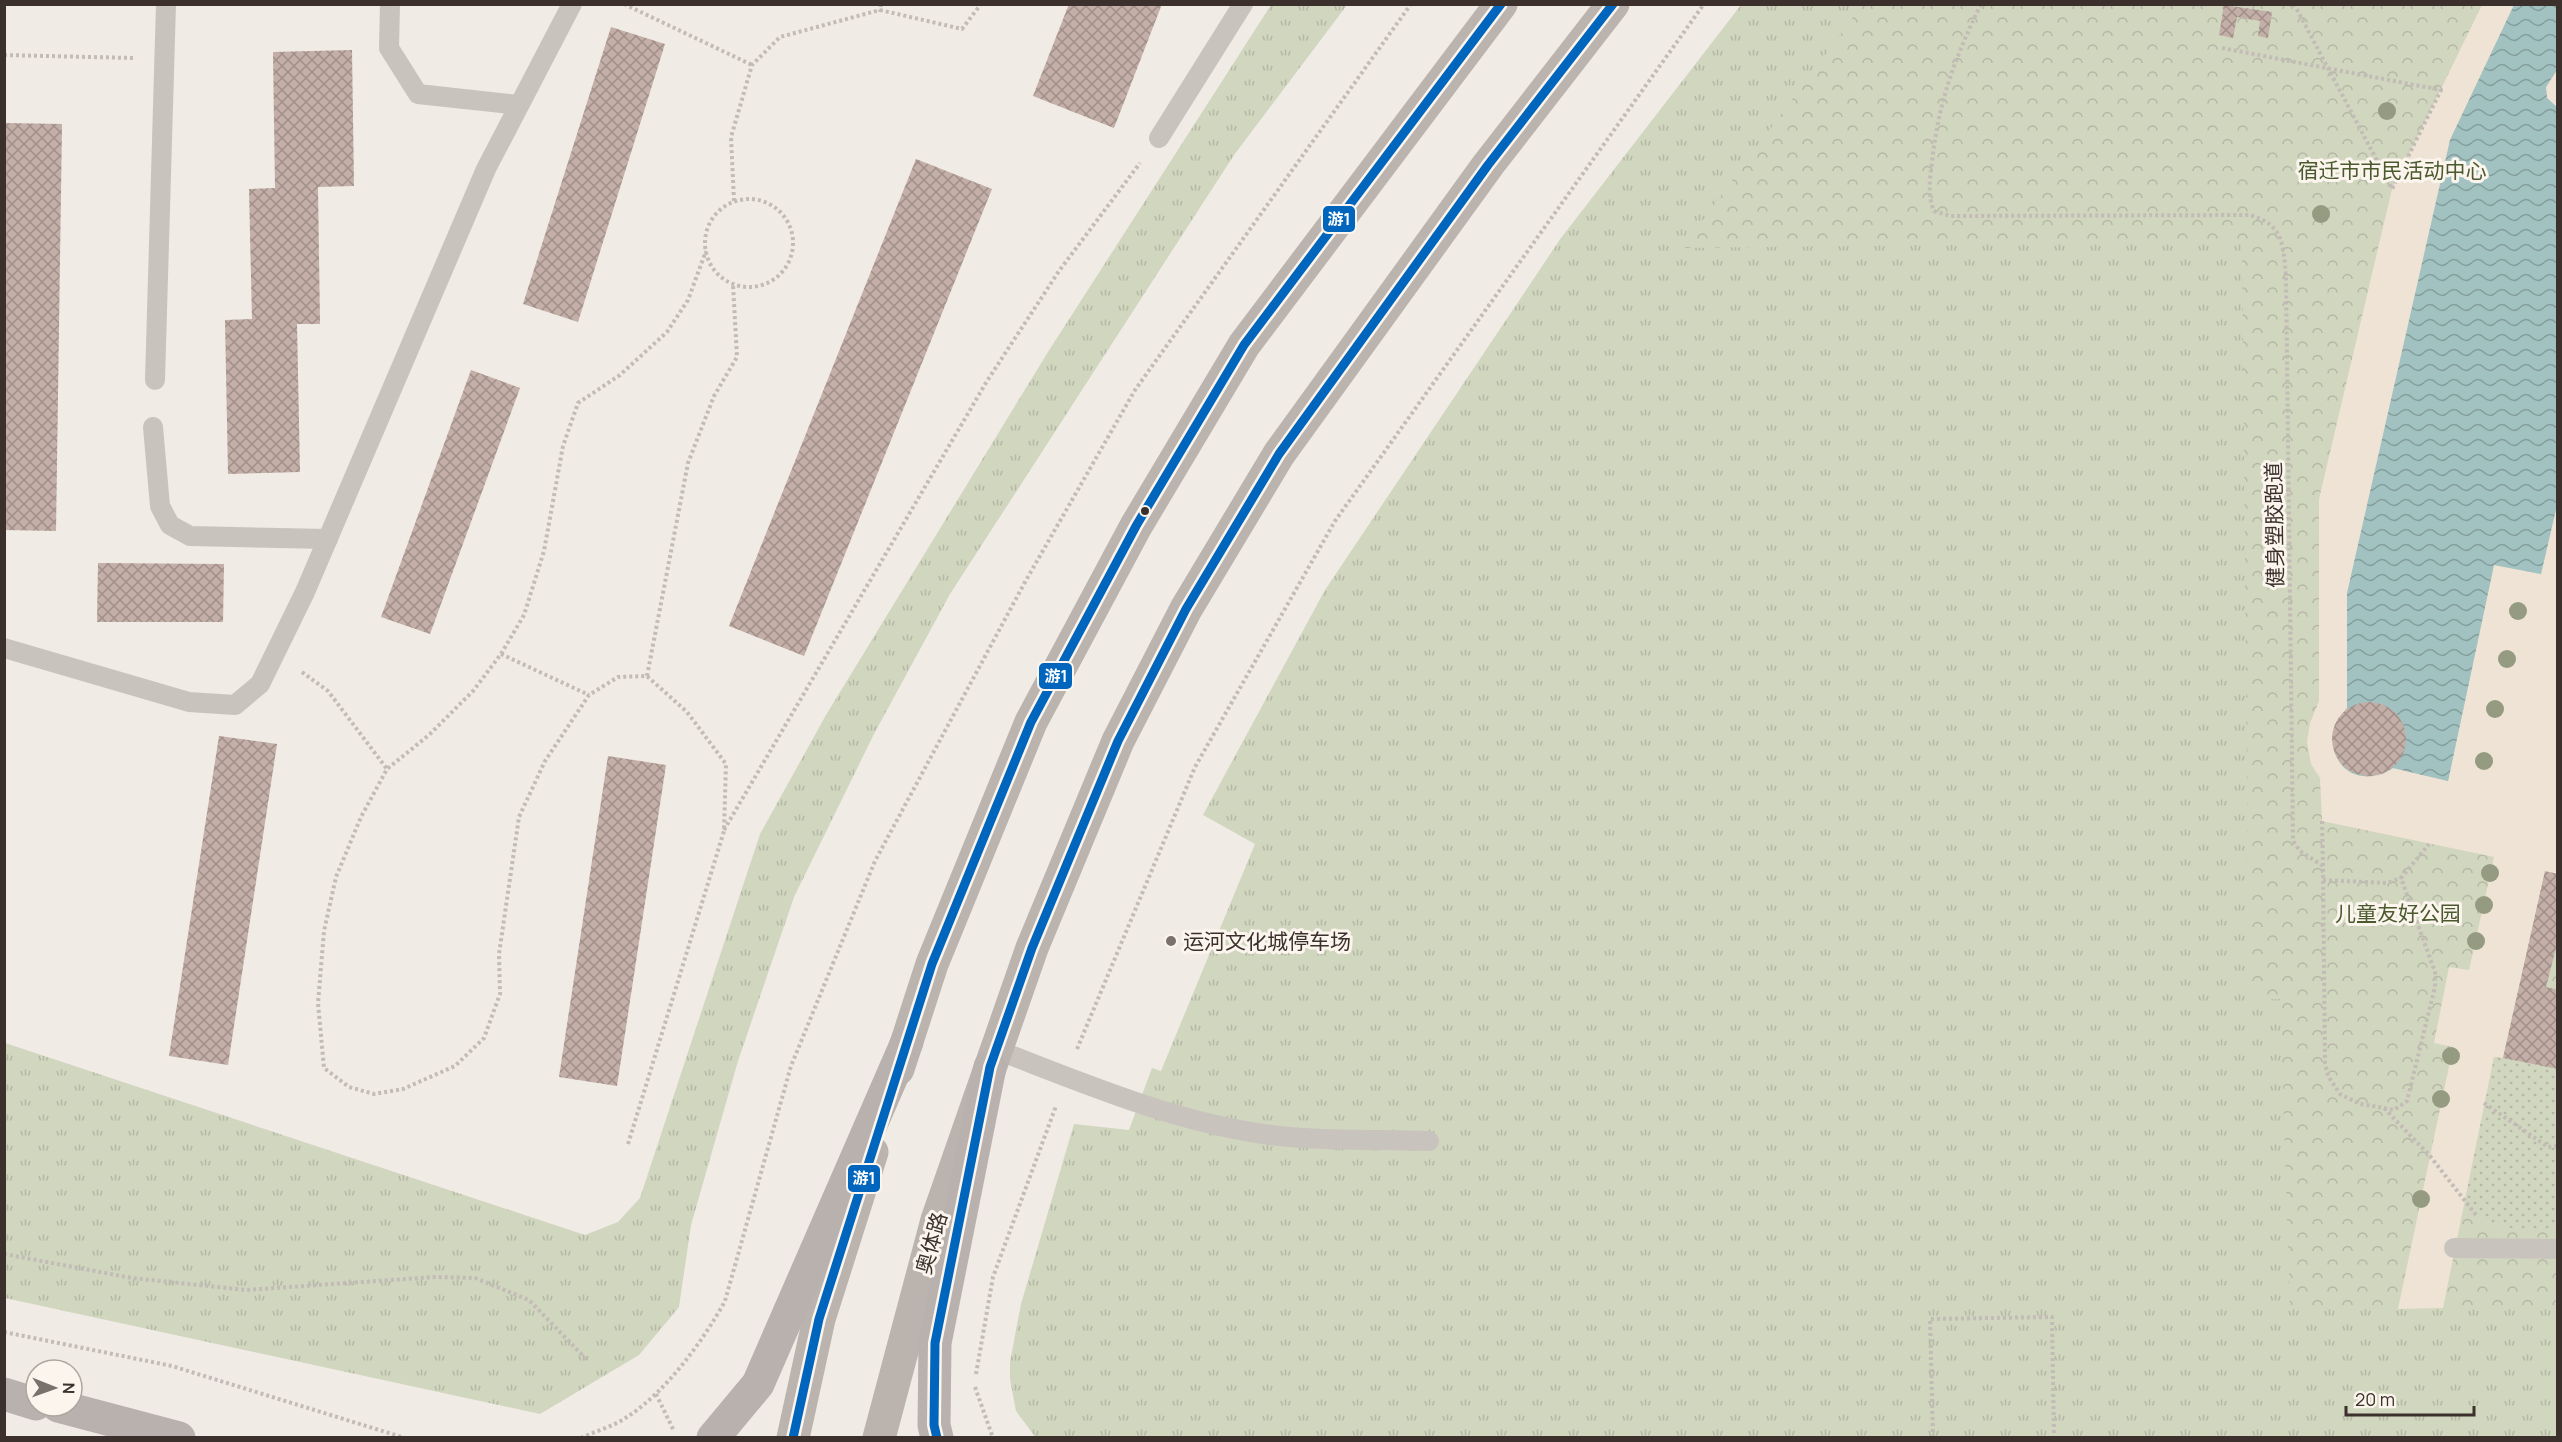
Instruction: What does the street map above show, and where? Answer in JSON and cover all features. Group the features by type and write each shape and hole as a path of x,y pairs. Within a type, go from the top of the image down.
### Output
{"main road":[{"path":"793,1437 819,1318 932,964 1031,722 1136,526 1244,345 1501,4"},
{"name":"奥体路","path":"879,1437 937,1220 1032,948 1118,741 1192,600 1279,454 1488,165 1613,4"},
{"path":"713,1437 758,1384 907,1042"},
{"path":"937,1437 934,1425 935,1344 993,1059"},
{"path":"4,1393 24,1399"},
{"path":"84,1413 179,1437"},
{"path":"82,1418 144,1437"}],"lane":[{"path":"155,380 166,4"},
{"path":"390,4 389,48 418,94 519,105"},
{"path":"4,648 189,702 235,705 260,684 328,539 486,169 572,4"},
{"path":"1159,138 1243,4"},
{"path":"153,427 160,506 170,525 190,536 328,539"},
{"path":"993,1059 1067,1076 1160,1109 1257,1133 1429,1141"},
{"path":"2454,1248 2558,1249"}],"path":[{"path":"624,4 753,65"},
{"path":"734,201 731,137 753,65 780,37 881,7 962,28 981,4"},
{"path":"580,1437 626,1418 656,1394 712,1324 725,1301 791,1066 875,861 1025,582 1135,390 1411,4"},
{"path":"993,1437 974,1385 993,1277 1067,1076 1195,768 1335,521 1704,4"},
{"name":"健身塑胶跑道","path":"1981,4 1949,73 1936,124 1929,197 1934,211 1950,216 2250,215 2265,219 2277,229 2283,248 2286,276 2293,841 2300,851 2323,866"},
{"path":"2222,48 2328,69 2441,90 2392,189 2382,169 2328,69 2294,4"},
{"path":"4,55 164,59"},
{"path":"628,1144 724,831 987,381 1059,271 1159,138"},
{"path":"734,201 761,201 774,207 791,229 793,243 791,257 775,279 762,286 733,285 721,277 711,265 706,251 706,235 711,221 721,209 734,201"},
{"path":"706,251 688,300 668,332 620,375 578,403 563,446 544,551 524,615 501,654 473,692 429,735 387,769 361,818 336,877 324,931 318,1003 324,1068 349,1087 374,1094 403,1089 454,1066 484,1038 500,994 499,954 519,817 545,761 589,695 618,677 647,676 687,712 726,764 724,831"},
{"path":"647,676 688,463 714,396 737,357 733,285"},
{"path":"275,652 328,691 387,769"},
{"path":"501,654 589,695"},
{"path":"2322,821 2325,1062 2328,1076 2340,1094 2360,1104 2394,1110 2407,1101 2435,987 2435,972 2401,878"},
{"path":"2323,880 2387,883 2401,878 2429,844"},
{"path":"2484,1103 2548,1147 2558,1146"},
{"path":"2384,1108 2430,1156 2479,1218"},
{"path":"4,1254 132,1278 246,1290 435,1277 476,1278 529,1300 588,1362"},
{"path":"1933,1437 1930,1319 2052,1317 2054,1437"},
{"path":"4,1332 172,1366 405,1437"},
{"path":"656,1394 677,1437"}],"green space":[{"path":"1271,5 1347,5 1234,155 950,594 874,734 794,897 738,1061 691,1225 679,1307 639,1355 540,1414 5,1298 5,1043 585,1235 618,1222 640,1198 760,834 826,715 1048,352"},
{"path":"1741,5 2273,5 2398,1308 2557,1308 2557,1437 1036,1438 1016,1411 1010,1379 1010,1362 1021,1304 1074,1124 1129,1130 1152,1068 1161,1071 1255,844 1203,815 1325,590 1561,238"},
{"name":"宿迁市市民活动中心","path":"1862,5 2557,5 2557,1308 2290,1308 2280,999 2249,999 2242,241 1682,248"},
{"path":"2494,1057 2557,1069 2557,1228 2517,1228 2495,1224 2484,1220 2464,1201"}],"shaded area":[{"path":"2482,5 2514,5 2450,140 2347,708 2336,722 2354,774 2369,777 2384,774 2393,768 2448,781 2494,565 2541,574 2557,501 2557,874 2545,872 2503,1058 2494,1057 2443,1308 2398,1309 2453,1047 2434,1043 2449,967 2469,970 2494,857 2322,821 2320,778 2311,764 2307,742 2310,723 2319,701 2319,499 2392,189"},
{"path":"2557,70 2557,108 2547,98 2546,87"}],"water":[{"path":"2514,5 2557,5 2557,70 2546,87 2547,98 2558,108 2558,501 2541,574 2494,565 2448,781 2393,768 2377,775 2362,776 2350,772 2341,764 2335,753 2334,739 2338,724 2347,708 2347,593 2450,140"}],"building":[{"path":"1069,4 1162,4 1114,128 1033,96"},
{"path":"2224,5 2272,12 2268,38 2258,36 2260,21 2237,17 2233,38 2219,35"},
{"path":"611,27 665,44 578,322 523,304"},
{"path":"352,50 354,186 318,187 320,324 297,324 300,472 228,474 225,320 252,319 249,189 275,188 273,52"},
{"path":"4,123 62,124 56,531 4,530"},
{"path":"916,159 992,189 804,656 729,626"},
{"path":"471,370 520,388 430,634 381,617"},
{"path":"98,563 224,564 223,622 97,622"},
{"path":"2369,702 2390,708 2400,718 2406,739 2400,760 2390,770 2369,776 2348,770 2338,760 2332,739 2338,718 2348,708"},
{"path":"219,736 277,744 228,1065 169,1056"},
{"path":"608,756 666,765 617,1086 559,1077"},
{"path":"2545,871 2558,874 2558,940 2546,987 2558,990 2558,1069 2503,1058"}],"transit line":[{"name":"游1","path":"793,1438 819,1319 932,964 1031,722 1136,526 1244,345 1501,4"},
{"name":"游1","path":"937,1438 934,1425 935,1343 990,1067 1032,948 1118,741 1186,609 1279,454 1488,165 1613,4"}],"place":[{"name":"运河文化城停车场","path":"1171,941"}],"park label":[{"name":"儿童友好公园","path":"2398,913"}]}
